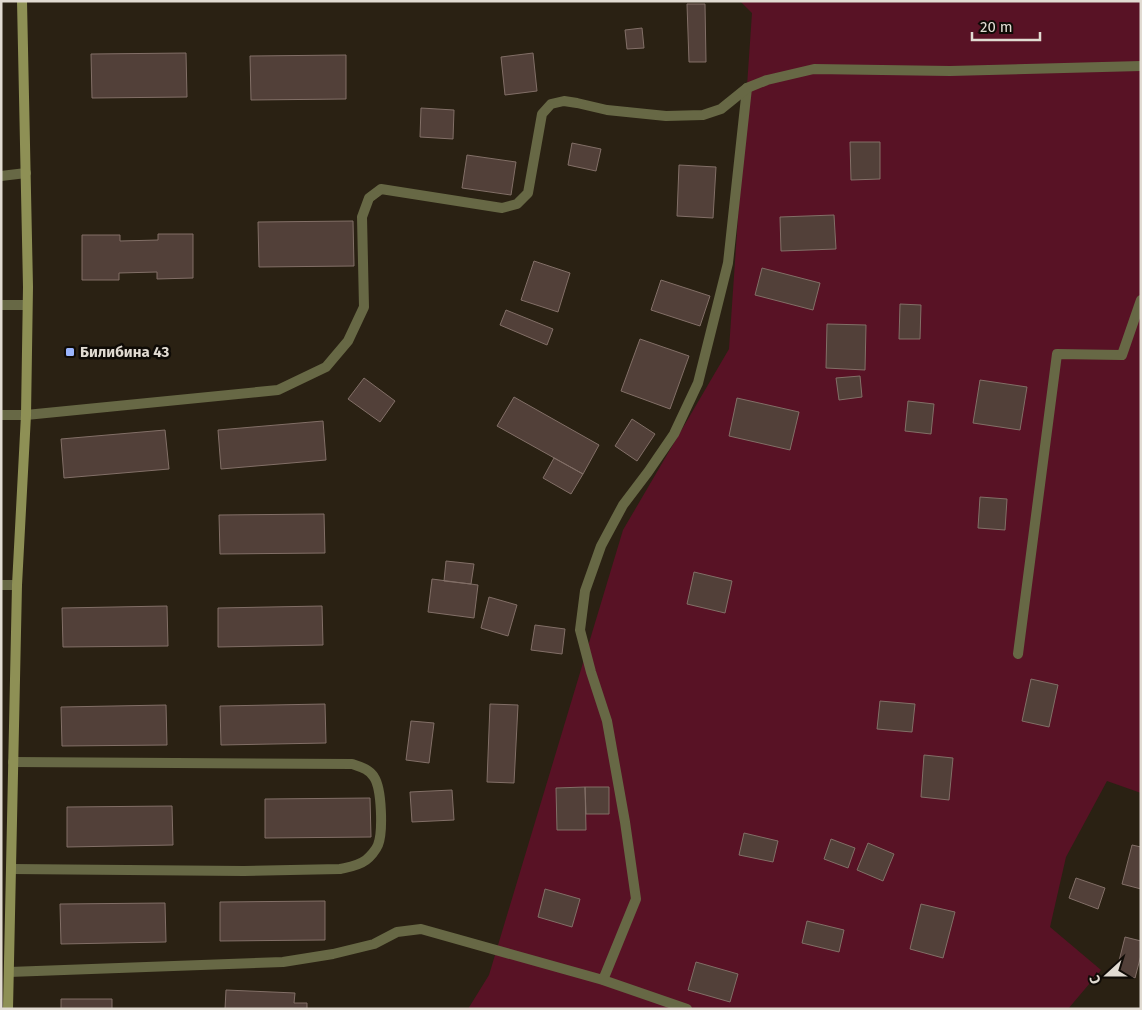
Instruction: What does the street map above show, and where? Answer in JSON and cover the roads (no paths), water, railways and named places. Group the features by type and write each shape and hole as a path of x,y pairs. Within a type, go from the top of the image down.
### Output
{"main road":[{"path":"8,1009 17,585 26,415 26,173 22,1"}],"street":[{"path":"1,416 278,390 326,367 348,341 364,307 362,217 369,198 381,189 502,208 517,204 528,193 542,114 551,104 564,101 607,110 666,116 704,115 721,109 747,88 767,80 814,69 950,71 1141,66"},
{"path":"603,980 636,899 625,822 607,721 580,630 585,591 601,546 623,504 674,434 698,383 728,263 747,88"},
{"path":"1,176 26,173"},
{"path":"1018,654 1057,354 1122,355 1141,300"},
{"path":"1,306 27,305"},
{"path":"1,585 17,585"},
{"path":"11,869 244,871 340,869 356,866 367,860 378,846 381,822 379,788 374,777 366,768 352,764 13,762"},
{"path":"9,972 283,962 333,954 374,944 396,932 421,929 603,980 682,1008"}],"place":[{"name":"Билибина 43","path":"70,352"}]}
